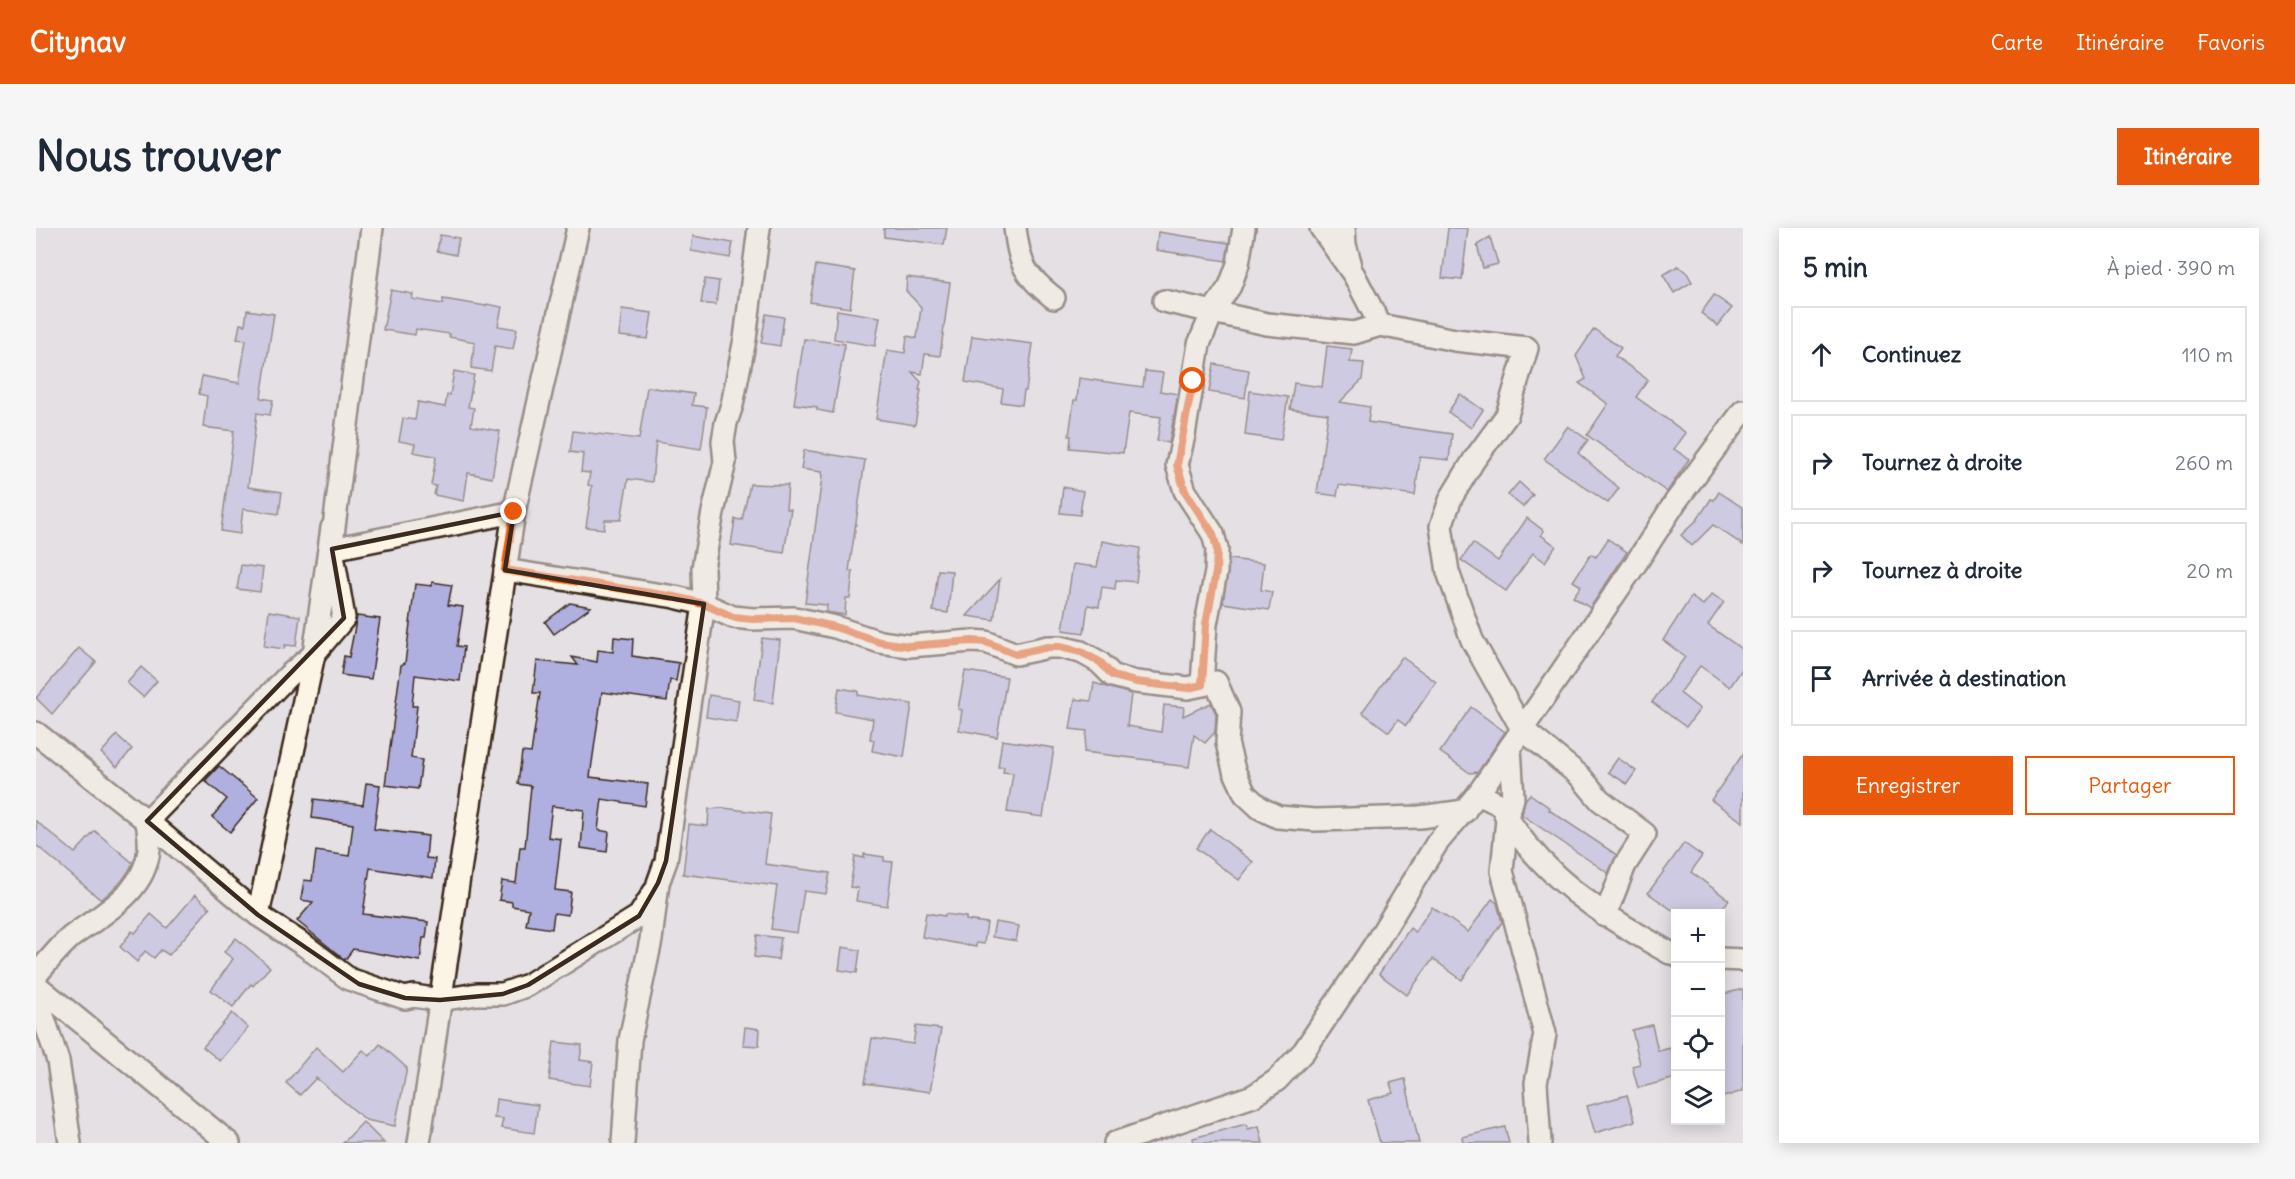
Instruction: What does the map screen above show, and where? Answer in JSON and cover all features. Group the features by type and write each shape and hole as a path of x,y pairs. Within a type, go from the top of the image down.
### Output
{"street":[{"path":"147,821 288,676 314,654 344,618 332,539 372,228"},
{"path":"418,1143 514,512 578,228"},
{"path":"36,733 147,821 258,915 304,945 349,979 405,998 414,996 440,1000 477,994 503,994 528,985 639,916 649,903 666,861 704,604 703,568 725,462 723,441 745,339 759,228"},
{"path":"1015,228 1023,267 1034,282 1054,298"},
{"path":"1321,228 1354,274 1380,326"},
{"path":"1344,228 1345,245 1354,274"},
{"path":"1202,685 1206,624 1216,572 1217,549 1213,534 1185,491 1177,465 1199,345 1213,311 1230,286 1247,231"},
{"path":"1164,301 1267,324 1311,330 1354,333 1380,326 1455,340 1527,348 1508,415 1474,460 1451,498 1441,526 1448,572 1472,640 1522,729 1580,776 1600,800 1645,834 1625,865 1605,916"},
{"path":"1115,1143 1253,1096 1277,1080 1304,1051 1374,946 1437,843 1472,802 1676,501 1743,411"},
{"path":"332,539 514,512"},
{"path":"505,570 675,597 704,604 733,617 794,618 835,627 880,642 909,646 986,642 1016,654 1048,647 1060,647 1081,652 1100,662 1113,676 1136,682 1188,688 1216,682 1229,712 1227,743 1234,770 1245,794 1260,808 1278,817 1315,820 1420,817 1472,802 1501,805 1507,819 1541,862 1575,894 1605,916 1671,953"},
{"path":"258,915 314,654"},
{"path":"1510,747 1513,798 1507,819 1502,871 1545,1034 1536,1083 1540,1143"},
{"path":"36,975 69,939 106,914 129,892 144,870 150,848 147,821"},
{"path":"623,1143 630,1040 651,940 658,884"},
{"path":"1725,959 1743,960"},
{"path":"36,984 229,1143"},
{"path":"36,995 58,1061 70,1143"}],"highlighted area":[{"path":"514,512 505,570 704,604 666,861 658,883 639,916 528,985 503,994 440,1000 405,998 359,984 258,915 147,821 344,618 332,549"}],"building":[{"path":"884,228 947,228 944,245 884,237"},
{"path":"1448,228 1468,228 1462,280 1442,278"},
{"path":"1158,232 1229,243 1226,261 1156,250"},
{"path":"440,235 459,238 456,255 437,251"},
{"path":"693,236 733,243 730,258 691,251"},
{"path":"1490,237 1498,264 1483,268 1477,245"},
{"path":"816,265 855,271 850,308 810,302"},
{"path":"1678,266 1687,273 1692,282 1674,293 1663,275"},
{"path":"907,277 950,283 940,356 925,354 922,374 912,372 921,382 915,425 876,419 887,350 905,353 907,336 917,338 921,307 906,291"},
{"path":"705,279 719,281 716,305 701,303"},
{"path":"391,290 413,294 412,299 443,304 443,299 502,307 498,326 517,329 513,349 495,346 491,371 471,368 475,342 449,337 450,334 416,329 415,335 383,330"},
{"path":"1714,295 1732,308 1718,326 1701,313"},
{"path":"622,309 652,313 648,339 619,336"},
{"path":"247,310 274,314 261,398 273,400 270,415 257,413 248,487 282,492 279,514 243,509 240,534 221,531 234,431 203,427 207,396 199,394 202,376 239,383 246,340 237,339 240,324 245,325"},
{"path":"837,310 880,317 875,346 834,339"},
{"path":"766,314 784,317 780,346 761,343"},
{"path":"1594,329 1621,348 1615,356 1648,380 1636,397 1686,433 1674,449 1689,459 1667,492 1587,435 1608,404 1579,383 1586,379 1576,356"},
{"path":"972,336 1033,344 1022,405 1001,402 1003,389 965,382"},
{"path":"804,339 845,344 833,413 817,410 817,407 794,404"},
{"path":"1327,346 1352,349 1350,362 1364,363 1362,380 1340,402 1370,407 1368,422 1452,434 1449,460 1420,457 1415,495 1339,485 1337,496 1317,493 1328,414 1290,409 1294,383 1322,387"},
{"path":"1214,364 1249,370 1245,398 1209,392"},
{"path":"454,371 474,375 468,407 474,408 471,426 500,431 492,478 468,473 464,501 434,495 436,486 431,485 436,458 413,452 415,444 399,441 403,418 415,420 418,402 445,407 447,395 450,395"},
{"path":"1145,371 1163,373 1160,391 1178,394 1169,443 1157,441 1161,417 1129,413 1123,453 1070,448 1071,436 1069,436 1079,378 1143,387"},
{"path":"647,387 694,394 692,405 707,407 701,449 656,442 652,482 628,479 621,520 605,520 604,529 586,527 592,486 588,485 590,473 581,472 583,454 570,452 573,431 639,439"},
{"path":"1250,391 1288,397 1281,440 1245,435"},
{"path":"1460,394 1483,410 1471,428 1448,412"},
{"path":"1568,426 1588,440 1578,453 1619,488 1608,503 1544,459"},
{"path":"804,450 865,460 849,571 853,571 850,598 846,598 845,615 826,612 827,605 805,603 822,477 821,472 801,469"},
{"path":"1519,482 1533,495 1523,507 1508,495"},
{"path":"750,484 788,485 786,509 791,509 784,553 731,545 735,519 742,520"},
{"path":"1063,487 1083,491 1080,515 1060,513"},
{"path":"1719,492 1743,508 1743,545 1713,525 1692,546 1681,535 1697,520 1711,499 1714,500"},
{"path":"1527,518 1544,531 1541,535 1556,546 1545,562 1533,553 1506,591 1461,560 1473,543 1498,561"},
{"path":"1608,539 1627,552 1590,608 1573,597 1581,586 1573,581 1591,554 1596,557"},
{"path":"1102,541 1140,548 1136,582 1116,580 1115,589 1102,587 1099,607 1088,605 1084,633 1063,630 1073,564 1097,567"},
{"path":"1229,559 1264,563 1261,590 1272,592 1269,610 1223,603"},
{"path":"241,565 263,568 260,592 237,589"},
{"path":"938,570 952,571 948,613 933,611"},
{"path":"1000,579 994,620 967,616"},
{"path":"432,582 452,585 448,605 463,607 457,646 464,647 460,681 415,675 412,706 417,706 411,758 422,760 418,789 385,785 401,665 405,663 415,584 432,586"},
{"path":"1712,594 1724,602 1708,625 1743,650 1743,668 1730,687 1700,666 1680,693 1700,709 1686,727 1652,702 1685,657 1663,640 1691,597 1703,605"},
{"path":"570,603 591,607 554,634 545,622"},
{"path":"269,611 300,616 296,646 285,645 284,649 264,646"},
{"path":"357,616 380,619 371,679 341,675 344,656 349,657"},
{"path":"614,637 633,639 632,656 679,663 676,681 670,680 667,701 602,692 590,777 648,784 645,806 602,799 598,830 609,832 607,852 581,848 584,810 552,806 548,837 561,839 555,890 571,892 568,915 554,913 552,929 526,925 529,909 512,906 512,902 499,900 502,881 516,883 520,847 525,847 531,786 518,784 522,752 531,753 540,693 533,693 537,661 578,665 572,657 597,662 598,650 613,652"},
{"path":"762,638 780,640 773,703 754,700"},
{"path":"79,648 96,662 52,714 36,698"},
{"path":"1402,657 1436,682 1406,726 1398,720 1389,732 1362,712"},
{"path":"141,667 157,681 143,697 127,683"},
{"path":"965,671 1007,677 997,737 959,730 962,710 958,709"},
{"path":"1094,683 1131,694 1127,726 1161,732 1164,705 1184,707 1183,716 1211,703 1216,714 1215,732 1205,743 1194,735 1189,767 1084,752 1087,731 1070,729 1075,699 1091,701"},
{"path":"839,688 858,691 858,695 912,704 904,757 872,751 874,740 870,739 873,719 835,712"},
{"path":"709,695 739,700 736,722 706,717"},
{"path":"1471,707 1505,732 1478,772 1470,773 1440,752"},
{"path":"117,735 132,749 117,767 101,753"},
{"path":"1002,740 1054,748 1043,817 1007,812 1013,773 1003,772 1004,767 998,767"},
{"path":"1743,754 1743,822 1711,800"},
{"path":"1618,758 1636,771 1627,784 1608,772"},
{"path":"219,766 258,798 230,832 212,817 227,799 205,781"},
{"path":"366,783 380,785 374,829 428,836 426,858 435,859 433,878 370,868 363,914 428,922 420,961 353,949 345,960 297,921 313,902 301,900 304,880 312,881 316,851 349,856 353,824 312,818 314,799 363,805"},
{"path":"1530,794 1550,808 1549,810 1617,855 1608,873 1522,815 1525,800"},
{"path":"724,808 771,814 765,864 830,873 826,894 804,891 797,933 771,929 777,886 683,874 689,824 708,826 709,809"},
{"path":"36,821 75,853 95,831 133,863 121,882 101,900 36,845"},
{"path":"1210,829 1253,862 1239,880 1196,848"},
{"path":"1684,843 1702,856 1691,872 1729,900 1722,909 1671,909 1648,893"},
{"path":"864,854 884,857 884,861 893,862 887,906 856,901 858,888 850,887 855,856 864,858"},
{"path":"195,895 210,908 169,955 161,950 154,958 145,951 137,962 120,947 132,931 135,933 151,914 167,928"},
{"path":"1492,899 1497,903 1502,922 1462,980 1433,959 1407,995 1379,974 1410,928 1415,932 1432,907 1468,932"},
{"path":"926,913 966,917 966,920 987,923 984,944 976,943 976,947 922,937"},
{"path":"995,922 1019,926 1016,941 992,937"},
{"path":"757,935 781,938 778,960 754,957"},
{"path":"236,938 270,967 253,986 251,984 233,1007 211,990 233,959 224,952"},
{"path":"842,947 860,950 857,973 839,970"},
{"path":"1743,989 1743,1091 1725,1096 1725,1017 1725,994"},
{"path":"232,1013 248,1028 220,1061 203,1047"},
{"path":"1652,1025 1658,1051 1671,1048 1671,1079 1638,1088 1632,1066 1640,1064 1632,1030"},
{"path":"916,1026 941,1029 930,1092 865,1083 872,1038 913,1044"},
{"path":"745,1027 760,1029 759,1046 743,1045"},
{"path":"554,1042 582,1045 580,1060 593,1062 590,1086 549,1080"},
{"path":"380,1044 407,1068 395,1126 366,1120 316,1078 300,1095 286,1083 316,1047 343,1072 363,1050 370,1056"},
{"path":"1405,1079 1419,1143 1380,1143 1368,1100 1393,1093 1390,1083"},
{"path":"1627,1095 1635,1121 1595,1133 1587,1106"},
{"path":"496,1099 538,1105 534,1133 501,1128 503,1119 494,1118"},
{"path":"363,1122 384,1143 343,1143"},
{"path":"1246,1124 1248,1129 1259,1126 1263,1143 1194,1143 1193,1138"},
{"path":"1505,1127 1509,1143 1463,1143 1462,1137"}],"route":[{"path":"514,512 505,570 675,597 704,604 733,617 794,618 835,627 880,642 909,646 986,642 1016,654 1048,647 1060,647 1081,652 1100,662 1113,676 1136,682 1188,688 1202,685 1206,624 1216,572 1217,549 1213,534 1185,491 1177,465 1193,381"}]}
